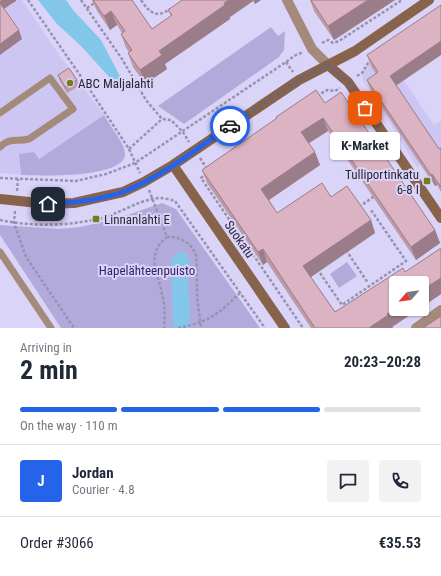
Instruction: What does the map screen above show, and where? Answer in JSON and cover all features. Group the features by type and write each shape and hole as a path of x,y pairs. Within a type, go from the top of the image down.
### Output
{"main road":[{"path":"0,199 48,204 74,203 123,192 173,165 299,80 355,51 429,0"},
{"path":"328,65 348,82 441,218"},
{"name":"Suokatu","path":"173,165 285,328"}],"street":[{"path":"291,2 312,48 328,65"},
{"path":"416,328 441,310"}],"lane":[{"path":"0,113 50,78 73,109 29,139 2,142"},
{"path":"0,252 52,328"}],"path":[{"path":"28,0 129,149 135,163"},
{"path":"81,0 122,59 146,100 162,119 171,120 183,132"},
{"path":"87,8 99,0"},
{"path":"140,0 152,13 161,14 171,9"},
{"path":"328,40 334,43 339,41 402,0"},
{"path":"0,178 76,180 106,174 135,163 294,56"},
{"path":"362,73 367,64 375,57"},
{"path":"312,99 326,90 335,91"},
{"path":"129,149 162,119"},
{"path":"208,172 201,178 303,328"},
{"path":"356,209 381,191"},
{"path":"0,220 14,223 69,223 88,221 104,217 140,203 160,198 176,201 265,328"},
{"path":"153,200 167,237"},
{"path":"320,273 342,305 406,261 371,210"},
{"path":"14,223 26,257 74,328"},
{"path":"164,328 165,312 154,255 156,248 161,241 167,237 175,236 182,239 189,245 196,255 197,293 202,328"},
{"path":"343,246 368,283"},
{"path":"178,328 201,323 214,317 241,292"}],"shaded area":[{"path":"0,0 22,0 60,56 104,115 39,159 19,154 21,175 0,173"},
{"path":"384,51 434,125 441,121 441,150 417,167 363,80 362,73 367,64"}],"green space":[{"path":"271,27 278,36 285,31 284,50 279,57 184,124 158,106"},
{"path":"104,115 124,149 125,153 122,161 112,168 97,172 45,176 21,175 19,154 34,152 39,159"},
{"name":"Hapelähteenpuisto","path":"162,203 176,209 260,328 61,328 0,235 0,225 58,229 80,227 119,218"},
{"path":"347,262 357,276 339,288 330,274"}],"water":[{"path":"38,0 66,0 73,10 101,40 121,78 117,81 111,79 81,46 57,24"},
{"path":"180,252 187,254 190,263 188,285 190,307 189,328 174,328 173,323 171,262 175,254"}],"building":[{"path":"93,0 132,0 152,29 172,15 168,10 182,0 229,0 224,3 225,5 159,51 162,55 140,70 128,53 132,50 121,34 125,31 111,11 104,16"},
{"path":"311,0 368,0 328,26"},
{"path":"0,3 19,30 0,44"},
{"path":"441,5 441,41 390,76 439,149 441,148 441,187 432,174 431,175 367,80 378,72 367,55"},
{"path":"69,68 77,80 65,87 58,75"},
{"path":"316,90 325,103 341,92 435,230 411,247 323,118 301,132 315,152 261,189 277,213 322,183 331,197 347,186 371,220 303,266 335,312 389,277 389,313 387,314 388,315 369,328 315,328 263,249 258,252 202,170 277,118 276,117"},
{"path":"441,248 441,278 429,286 429,276 391,276 403,268 405,272"},
{"path":"441,316 441,328 423,328"}],"way so far":[{"path":"230,126 299,80 328,65 348,82 365,108"}],"place":[{"name":"ABC Maljalahti","path":"70,83"},
{"name":"K-Market","path":"365,108"},
{"name":"Tulliportinkatu 6-8 I","path":"427,181"},
{"name":"Linnanlahti E","path":"96,219"}],"route":[{"path":"48,204 74,203 123,192 173,165 230,126"}]}
